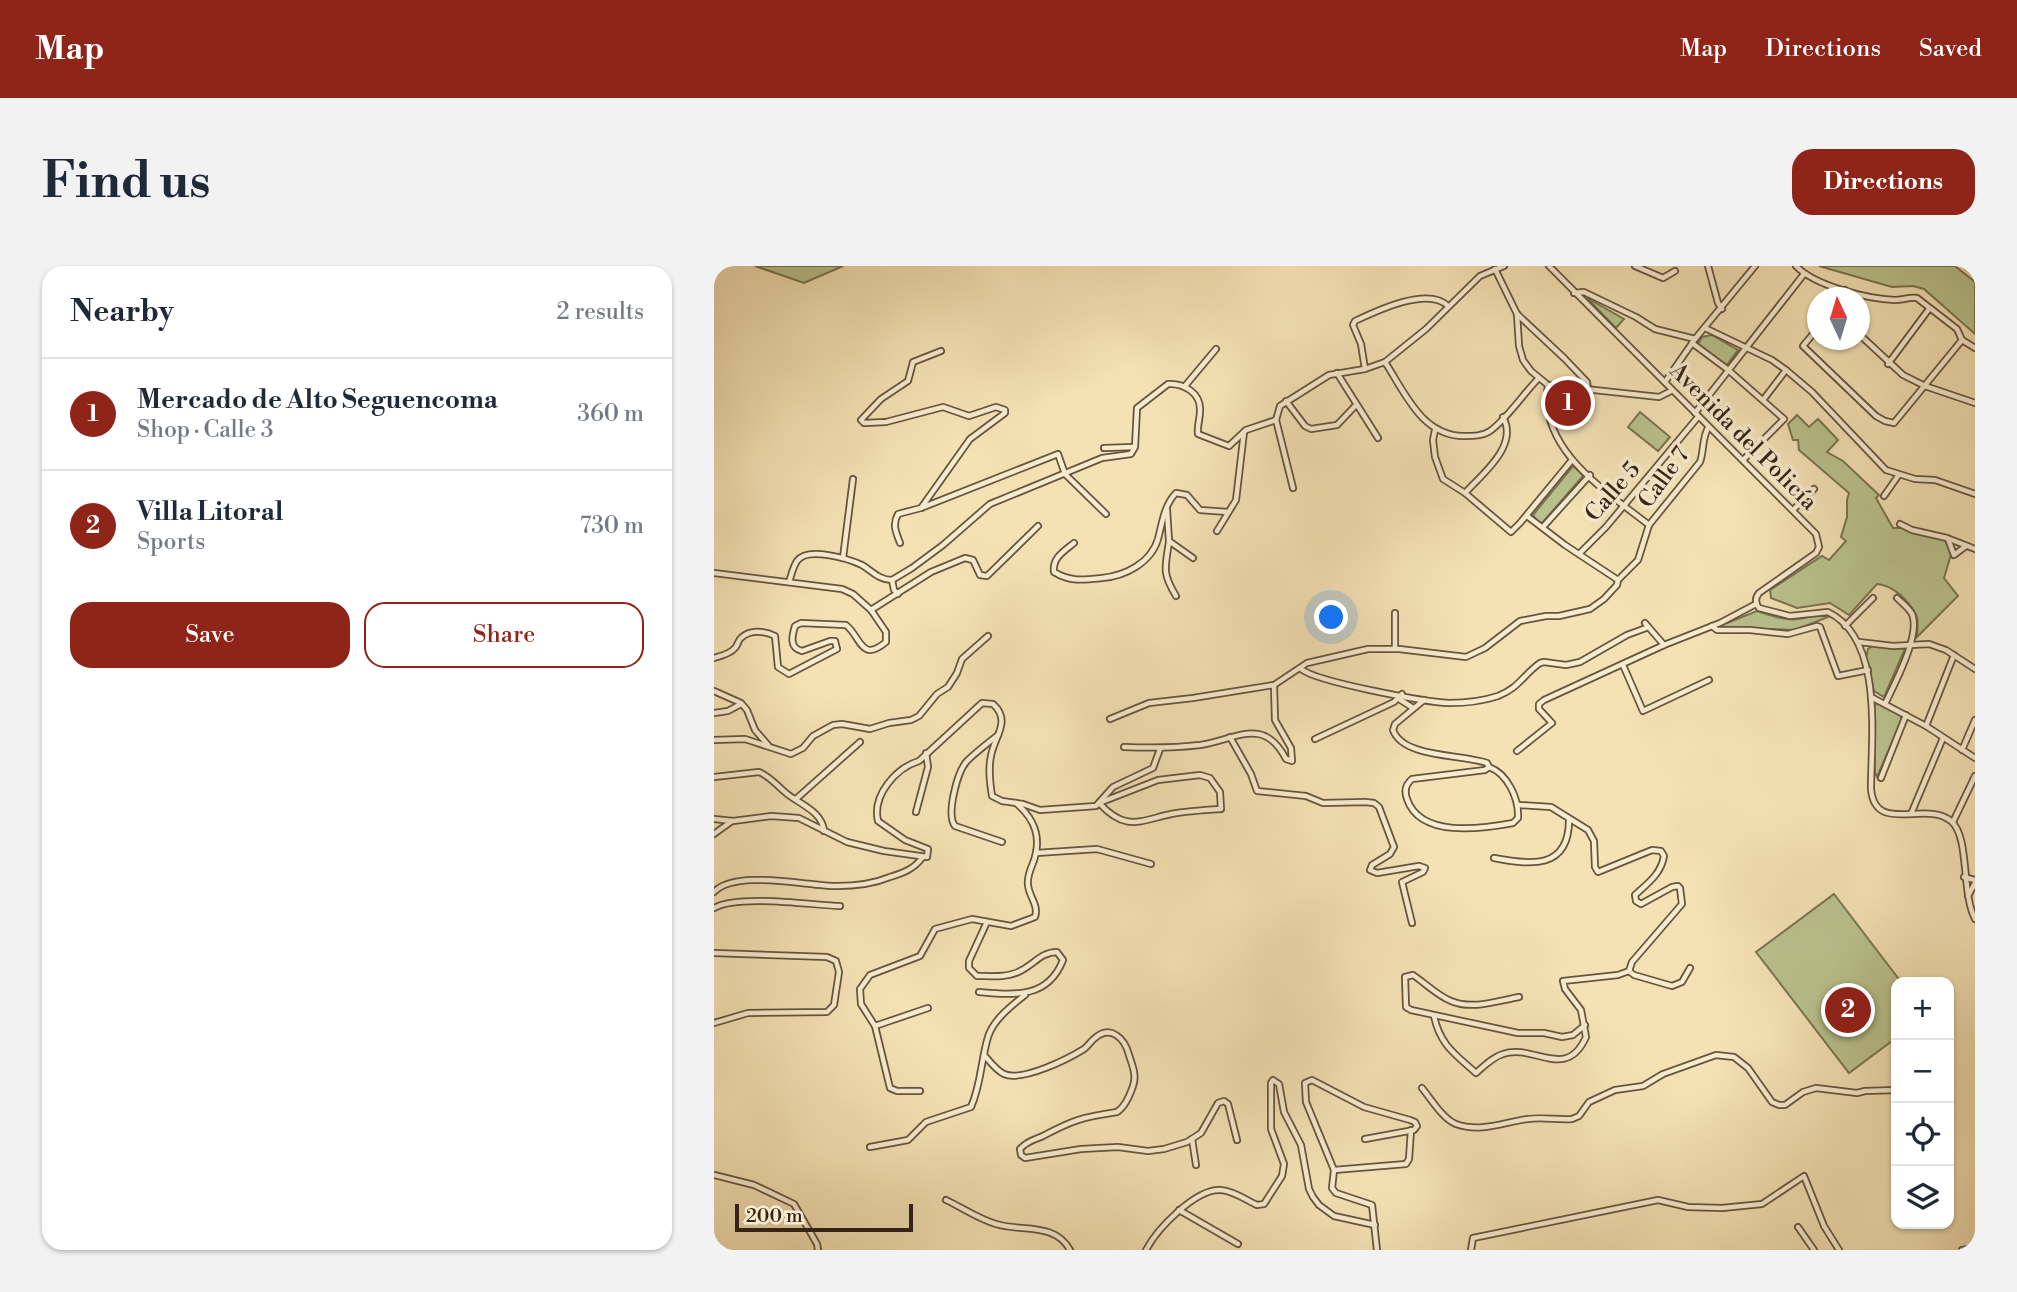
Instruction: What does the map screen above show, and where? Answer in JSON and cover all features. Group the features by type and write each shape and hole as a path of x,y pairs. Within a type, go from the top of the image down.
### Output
{"street":[{"path":"1293,488 1276,420 1278,410 1286,401 1329,375 1366,369 1385,362 1426,329 1480,276 1504,266"},
{"name":"Avenida del Policía","path":"1549,266 1816,534 1819,547 1811,558 1759,593 1756,604"},
{"path":"1635,266 1663,278 1675,271"},
{"path":"1708,266 1721,309"},
{"path":"1665,382 1694,341 1755,266"},
{"path":"1796,266 1804,274 1837,287"},
{"path":"1495,269 1517,314 1587,382 1588,390"},
{"name":"Calle 5","path":"1579,554 1624,505 1696,415 1727,369 1804,274"},
{"path":"1574,293 1584,292 1655,329 1694,341 1784,419 1743,460"},
{"path":"1870,295 1896,300 1917,298 1957,329 1962,340 1975,348"},
{"path":"1366,369 1353,323 1395,304 1434,298 1448,306"},
{"path":"1888,364 1929,309"},
{"path":"1517,314 1524,360 1538,379 1548,385 1659,397 1671,391"},
{"path":"1706,328 1747,347 1786,370 1812,392 1885,470 1898,476 1935,480 1975,494"},
{"path":"1807,350 1876,416 1894,423 1962,340"},
{"path":"1870,345 1903,375 1925,386 1975,403"},
{"path":"1185,387 1216,349"},
{"path":"921,508 970,439 1005,414 1004,410 996,407 969,416 943,407 886,422 864,423 861,420 880,399 908,381 913,362 940,351"},
{"path":"1385,362 1417,412 1435,430 1452,436 1482,435 1490,431 1538,379"},
{"path":"1763,400 1786,370"},
{"path":"1337,373 1378,438"},
{"path":"789,582 797,561 806,555 843,558 863,566 878,577 892,580 943,545 990,504 1101,457 1130,454 1135,447 1137,408 1168,384 1185,387 1195,395 1199,404 1198,434 1229,446 1243,431 1276,420"},
{"path":"1548,385 1549,413 1559,444 1572,460 1649,525"},
{"path":"1286,401 1305,426 1311,429 1337,425 1356,405"},
{"path":"1465,493 1505,447 1508,432 1503,417"},
{"name":"Calle 7","path":"1274,685 1307,663 1368,649 1473,656 1520,621 1559,616 1597,605 1638,560 1649,525 1700,462 1704,435 1708,428"},
{"path":"1435,430 1435,457 1443,479 1465,493 1507,531 1514,529 1527,516 1572,460"},
{"path":"1217,531 1236,500 1243,431"},
{"path":"1104,448 1135,447"},
{"path":"900,543 894,528 898,514 921,508 1058,454 1065,474 1106,514"},
{"path":"1543,527 1590,475"},
{"path":"1884,496 1898,476"},
{"path":"843,558 853,479"},
{"path":"1793,510 1814,489"},
{"path":"1074,542 1056,558 1053,564 1054,572 1076,581 1115,577 1148,557 1155,547 1172,496 1179,492 1187,495 1200,509 1228,512"},
{"path":"1167,509 1169,541 1165,571 1166,580 1176,596"},
{"path":"1527,516 1618,580"},
{"path":"1900,524 1975,549"},
{"path":"871,610 931,572 965,558 972,560 980,575 987,576 1038,526"},
{"path":"1947,538 1954,555 1966,546"},
{"path":"1169,541 1193,558"},
{"path":"714,573 842,589 853,594 871,610 886,632 886,642 878,649 867,650 862,648 846,625 801,623 795,626 792,638 797,650 802,651 830,640 835,641 837,649 789,674 778,667 775,636 764,631 752,632 741,638 729,653 714,658"},
{"path":"892,580 894,590 898,594"},
{"path":"1885,704 1908,656 1914,628 1910,611 1897,597"},
{"path":"1845,626 1873,598"},
{"path":"1517,751 1552,723 1539,709 1540,702 1664,645 1712,626 1756,604 1759,608 1790,616 1828,612 1859,642 1868,670 1871,697 1871,789 1874,803 1892,815 1938,814 1953,822 1960,831 1964,877 1970,909 1975,919"},
{"path":"1395,613 1395,649"},
{"path":"1301,669 1313,676 1400,697 1460,703 1496,696 1516,688 1540,663 1566,665 1580,662 1645,626 1664,645"},
{"path":"1712,626 1717,630 1788,634 1817,626 1820,627 1838,676 1868,670"},
{"path":"714,740 745,739 791,754 803,748 813,736 834,725 848,724 870,729 911,720 919,716 937,694 948,687 962,659 988,636"},
{"path":"1859,642 1909,646 1930,644 1975,669"},
{"path":"1926,726 1954,655"},
{"path":"1623,665 1643,711 1709,680"},
{"path":"1110,719 1149,703 1274,685 1275,720 1291,748 1292,761 1286,759 1281,749 1268,737 1250,732 1203,745 1160,749 1124,747"},
{"path":"714,691 741,703 747,710 755,730 768,746"},
{"path":"1400,697 1413,708"},
{"path":"1315,739 1400,697"},
{"path":"1871,697 1926,726 1975,758"},
{"path":"1424,700 1394,727 1393,733 1402,743 1421,750 1487,763 1501,773 1519,805 1518,818 1513,823 1462,829 1426,821 1413,812 1405,794 1407,783 1412,779 1485,771 1489,767"},
{"path":"714,713 728,711 741,703"},
{"path":"714,892 725,885 748,881 834,886 872,883 909,870 929,855 928,849 905,840 878,821 876,813 887,784 910,764 919,761 982,703 993,704 998,708 1002,724 990,757 990,782 992,796 1002,801 1040,810 1091,807 1099,803 1158,780 1200,775 1210,778 1220,792 1221,809 1169,814 1146,822 1130,822 1109,814 1099,803"},
{"path":"1881,778 1906,715"},
{"path":"1962,750 1975,720"},
{"path":"1001,732 963,768 950,813 955,826 1002,842"},
{"path":"1230,737 1251,774 1256,791 1306,796 1323,803 1365,802 1379,807 1394,847 1390,854 1372,865 1370,870 1377,873 1419,866 1425,868 1423,872 1403,881 1412,923"},
{"path":"1911,814 1943,737"},
{"path":"796,799 860,742"},
{"path":"1099,803 1113,787 1153,768 1160,749"},
{"path":"916,812 928,766 926,753"},
{"path":"714,777 759,772 772,778 788,795 821,820 824,832"},
{"path":"1953,822 1975,776"},
{"path":"920,1091 897,1091 890,1088 875,1026 860,1004 859,996 863,983 870,975 920,956 935,929 972,919 1011,926 1035,917 1035,903 1027,883 1036,853 1035,825 1016,803"},
{"path":"1519,805 1550,807 1588,830 1592,835 1595,867 1598,872 1652,850 1662,853 1662,866 1653,880 1635,895 1637,903 1641,904 1672,887 1680,888 1682,902 1632,962 1629,971"},
{"path":"714,819 733,821 787,816 799,818 824,832 864,847 922,858"},
{"path":"1494,858 1531,864 1551,859 1563,845 1569,830 1569,819"},
{"path":"714,834 733,821"},
{"path":"1036,853 1097,849 1151,864"},
{"path":"1964,877 1975,881 1968,896"},
{"path":"714,908 728,903 772,901 840,906"},
{"path":"979,992 1026,994 1035,991 1059,971 1063,960 1058,952 1052,952 1038,958 1022,971 977,976 969,968 969,961 987,922"},
{"path":"714,953 827,957 835,961 839,972 834,1006 827,1012 748,1013 714,1023"},
{"path":"1629,971 1634,975 1672,986 1682,982 1690,968"},
{"path":"1434,1016 1443,1043 1476,1073 1489,1061 1511,1052 1546,1059 1564,1059 1575,1054 1586,1037 1581,1010 1562,982 1618,975 1629,971"},
{"path":"1519,998 1480,1005 1461,1004 1448,1001 1413,975 1405,976 1406,1007 1434,1016 1518,1032 1562,1037 1573,1035 1585,1025"},
{"path":"870,1147 908,1140 926,1122 971,1107 977,1094 989,1034 1000,1018 1026,994"},
{"path":"875,1026 928,1007"},
{"path":"985,1056 1002,1073 1013,1077 1027,1075 1086,1048 1096,1036 1106,1032 1117,1034 1126,1045 1135,1076 1134,1085 1123,1108 1116,1112 1069,1121 1040,1138 1028,1141 1020,1149 1025,1158 1081,1149 1164,1149 1201,1133 1218,1102 1224,1101 1228,1104 1237,1140"},
{"path":"1422,1088 1450,1120 1474,1128 1509,1124 1525,1119 1572,1119 1579,1116 1589,1102 1615,1090 1643,1086 1663,1074 1716,1055 1734,1057 1748,1068 1772,1102 1779,1105 1785,1105 1803,1092 1815,1088 1857,1093 1891,1090"},
{"path":"1146,1250 1153,1237 1179,1210 1212,1191 1232,1193 1257,1205 1264,1204 1282,1176 1284,1164 1271,1129 1273,1080 1279,1084 1284,1112 1301,1145 1313,1197 1334,1216 1375,1225"},
{"path":"1364,1139 1411,1130 1417,1126 1415,1122 1378,1112 1308,1080 1305,1083 1306,1102 1334,1170 1332,1188 1336,1193 1372,1205 1377,1250"},
{"path":"1334,1170 1406,1164 1409,1159 1411,1130"},
{"path":"1192,1139 1196,1165"},
{"path":"714,1175 747,1183 794,1204 818,1250"},
{"path":"1471,1250 1473,1238 1658,1200 1721,1208 1762,1204 1804,1176 1824,1227 1839,1250"},
{"path":"946,1200 996,1224 1051,1232 1065,1241 1070,1250"},
{"path":"1179,1210 1238,1244"},
{"path":"1798,1227 1814,1250"},
{"path":"1962,1250 1975,1248"}],"green space":[{"path":"755,266 843,266 804,283"},
{"path":"1819,266 1955,266 1975,282 1975,334 1924,289 1913,286 1892,287"},
{"path":"1587,298 1624,319 1616,328"},
{"path":"1712,335 1738,350 1726,366 1698,344 1702,337"},
{"path":"1640,412 1670,437 1658,451 1628,427"},
{"path":"1797,415 1809,427 1818,419 1838,440 1827,452 1843,461 1879,495 1876,498 1893,528 1905,528 1950,540 1956,552 1952,551 1944,578 1958,596 1917,637 1917,620 1913,610 1905,599 1883,585 1877,584 1849,615 1830,603 1797,608 1771,598 1770,590 1822,556 1829,560 1846,541 1841,537 1847,517 1849,493 1799,450 1798,440 1793,440 1788,424"},
{"path":"1573,466 1583,476 1542,523 1539,523 1533,515"},
{"path":"1757,611 1788,619 1828,617 1795,630 1717,627"},
{"path":"1873,645 1905,649 1884,697 1874,691 1866,657 1868,649"},
{"path":"1878,702 1900,715 1902,719 1877,777 1874,706"},
{"path":"1834,894 1897,977 1891,977 1891,1042 1849,1073 1756,952"}],"place":[{"name":"Mercado de Alto Seguencoma","path":"1568,403"},
{"name":"Villa Litoral","path":"1848,1010"}]}
